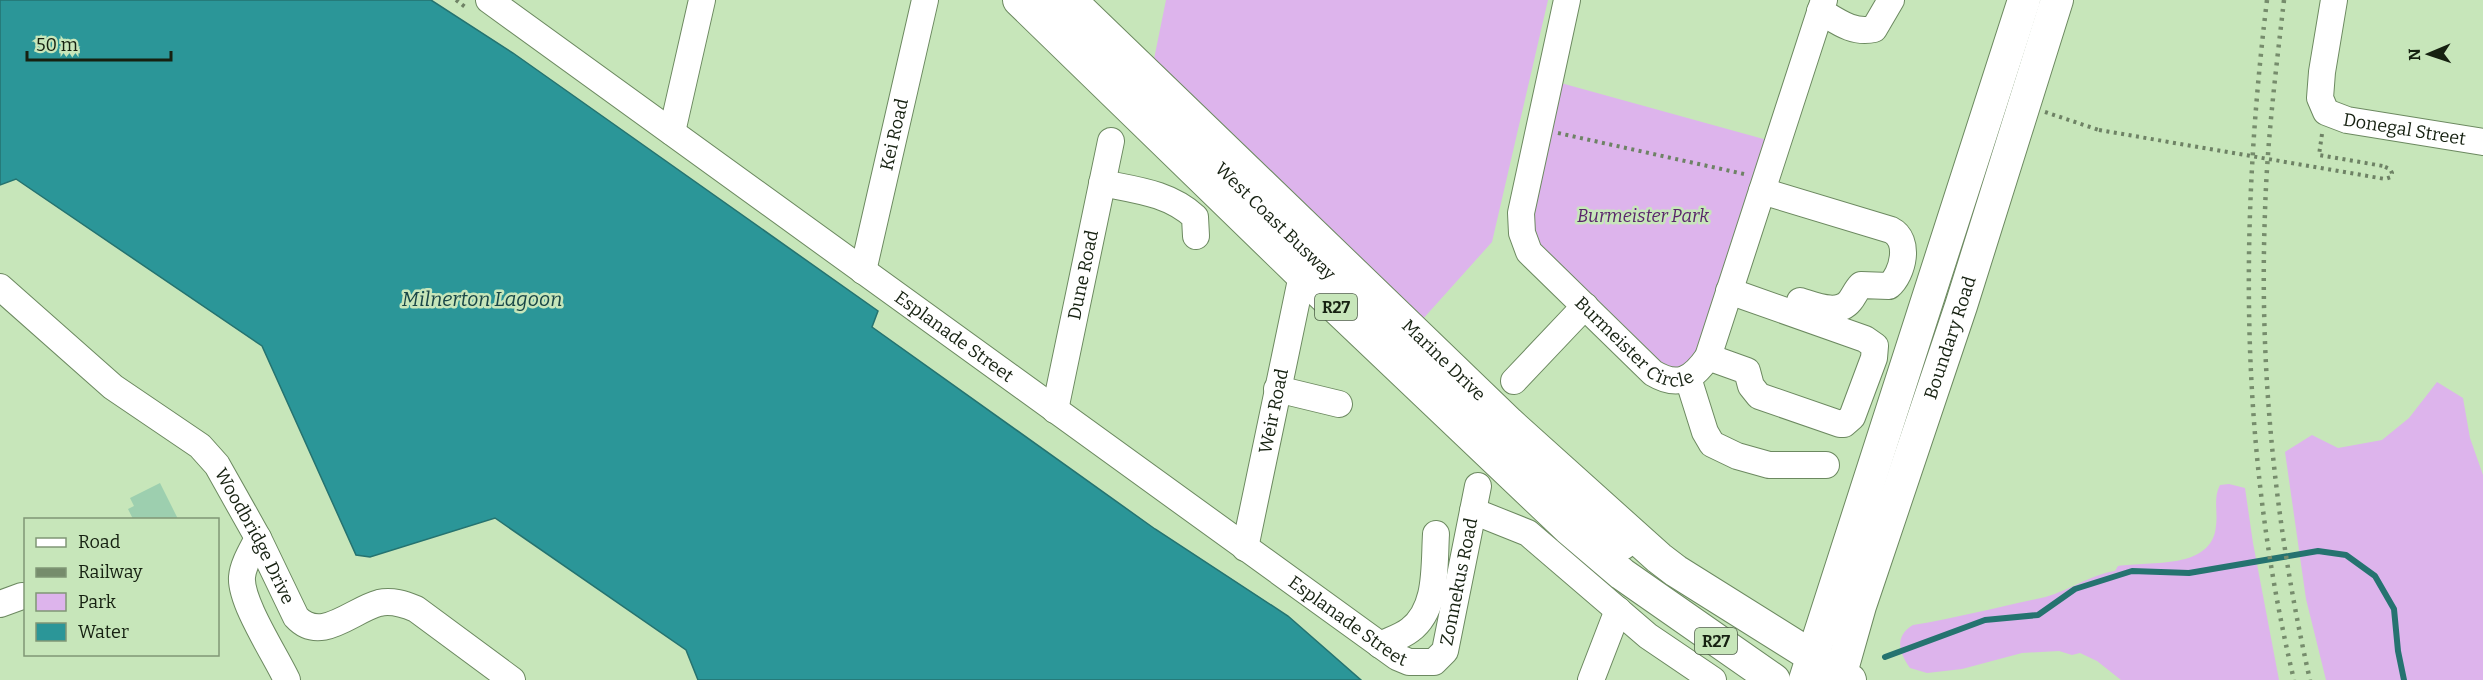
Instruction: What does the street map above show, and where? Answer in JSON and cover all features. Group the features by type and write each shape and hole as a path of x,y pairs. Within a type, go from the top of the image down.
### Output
{"main road":[{"name":"Marine Drive","path":"1019,0 1302,275 1599,555 1663,603 1774,680"},
{"name":"Marine Drive","path":"1070,0 1509,423 1677,571 1809,668 1843,678"},
{"name":"Boundary Road","path":"1809,668 2024,0"},
{"name":"Boundary Road","path":"1843,678 1860,606 1961,306 2057,0"}],"street":[{"name":"Esplanade Street","path":"489,0 1380,645 1397,657 1423,663"},
{"path":"672,132 702,0"},
{"name":"Kei Road","path":"863,271 925,0"},
{"name":"West Coast Busway","path":"1047,0 1502,441 1619,543 1643,560 1677,571"},
{"name":"Burmeister Circle","path":"1567,0 1521,213 1522,234 1529,252 1653,373 1670,381 1688,378 1708,357 1822,5"},
{"path":"1822,5 1843,25 1865,31 1874,28 1891,0"},
{"path":"2326,112 2320,98 2334,0"},
{"name":"Donegal Street","path":"2326,112 2347,120 2483,142"},
{"name":"Dune Road","path":"1055,410 1111,141"},
{"path":"1102,183 1157,195 1176,202 1195,217 1196,236"},
{"path":"1731,285 1819,307 1838,308 1850,301 1861,285 1889,286 1894,282 1903,255 1903,242 1897,233 1764,185"},
{"name":"Weir Road","path":"1245,548 1302,275"},
{"path":"1708,357 1747,371 1751,386 1759,396 1840,424 1844,424 1852,417 1874,358 1875,346 1865,339 1731,285"},
{"name":"Woodbridge Drive","path":"5,294 113,387 200,446 217,465 258,538 296,617 302,624 321,628 378,603 400,603 416,609 512,680"},
{"path":"1514,381 1585,306"},
{"path":"1688,378 1705,432 1712,444 1760,463 1826,465"},
{"path":"1277,389 1339,404"},
{"name":"Zonnekus Road","path":"1423,663 1434,662 1441,658 1449,643 1476,498 1528,533 1618,610"},
{"path":"1380,645 1407,632 1426,611 1433,587 1436,534"},
{"path":"258,538 242,576 243,588 249,606 287,680"},
{"path":"1591,680 1618,610 1648,636 1713,680"}],"path":[{"path":"2099,130 2385,179 2391,177 2390,169 2383,166 2319,155 2326,112"},
{"path":"1539,128 1764,185"}],"green space":[{"path":"1166,0 1548,0 1492,242 1422,320 1154,59"},
{"name":"Burmeister Park","path":"1550,80 1778,143 1708,357 1680,381 1529,252"},
{"path":"2437,382 2463,398 2470,438 2483,475 2483,680 2326,680 2306,599 2285,452 2312,435 2338,448 2382,440 2409,418"},
{"path":"2229,484 2245,488 2279,680 2121,680 2097,661 2080,653 2072,655 2059,651 2022,653 1962,669 1927,673 1910,668 1906,662 1901,651 1901,639 1907,629 1913,625 2050,596 2115,571 2118,566 2162,563 2192,557 2204,550 2212,540 2216,526 2218,490 2220,485"}],"water":[{"name":"Milnerton Lagoon","path":"0,0 431,0 513,53 878,311 872,327 1155,529 1288,616 1361,680 698,680 686,650 495,518 370,557 356,555 262,346 16,179 0,185"}],"building":[{"path":"160,483 178,518 132,518 128,509 134,506 130,498"}],"waterway":[{"path":"1885,657 1985,620 2038,615 2075,589 2132,571 2189,573 2318,551 2346,555 2375,576 2394,609 2398,651 2404,680"}],"railway":[{"path":"2267,0 2252,171 2249,256 2250,341 2254,426 2263,511 2276,595 2294,680"},
{"path":"2284,0 2266,185 2264,271 2267,389 2287,564 2310,680"}]}
